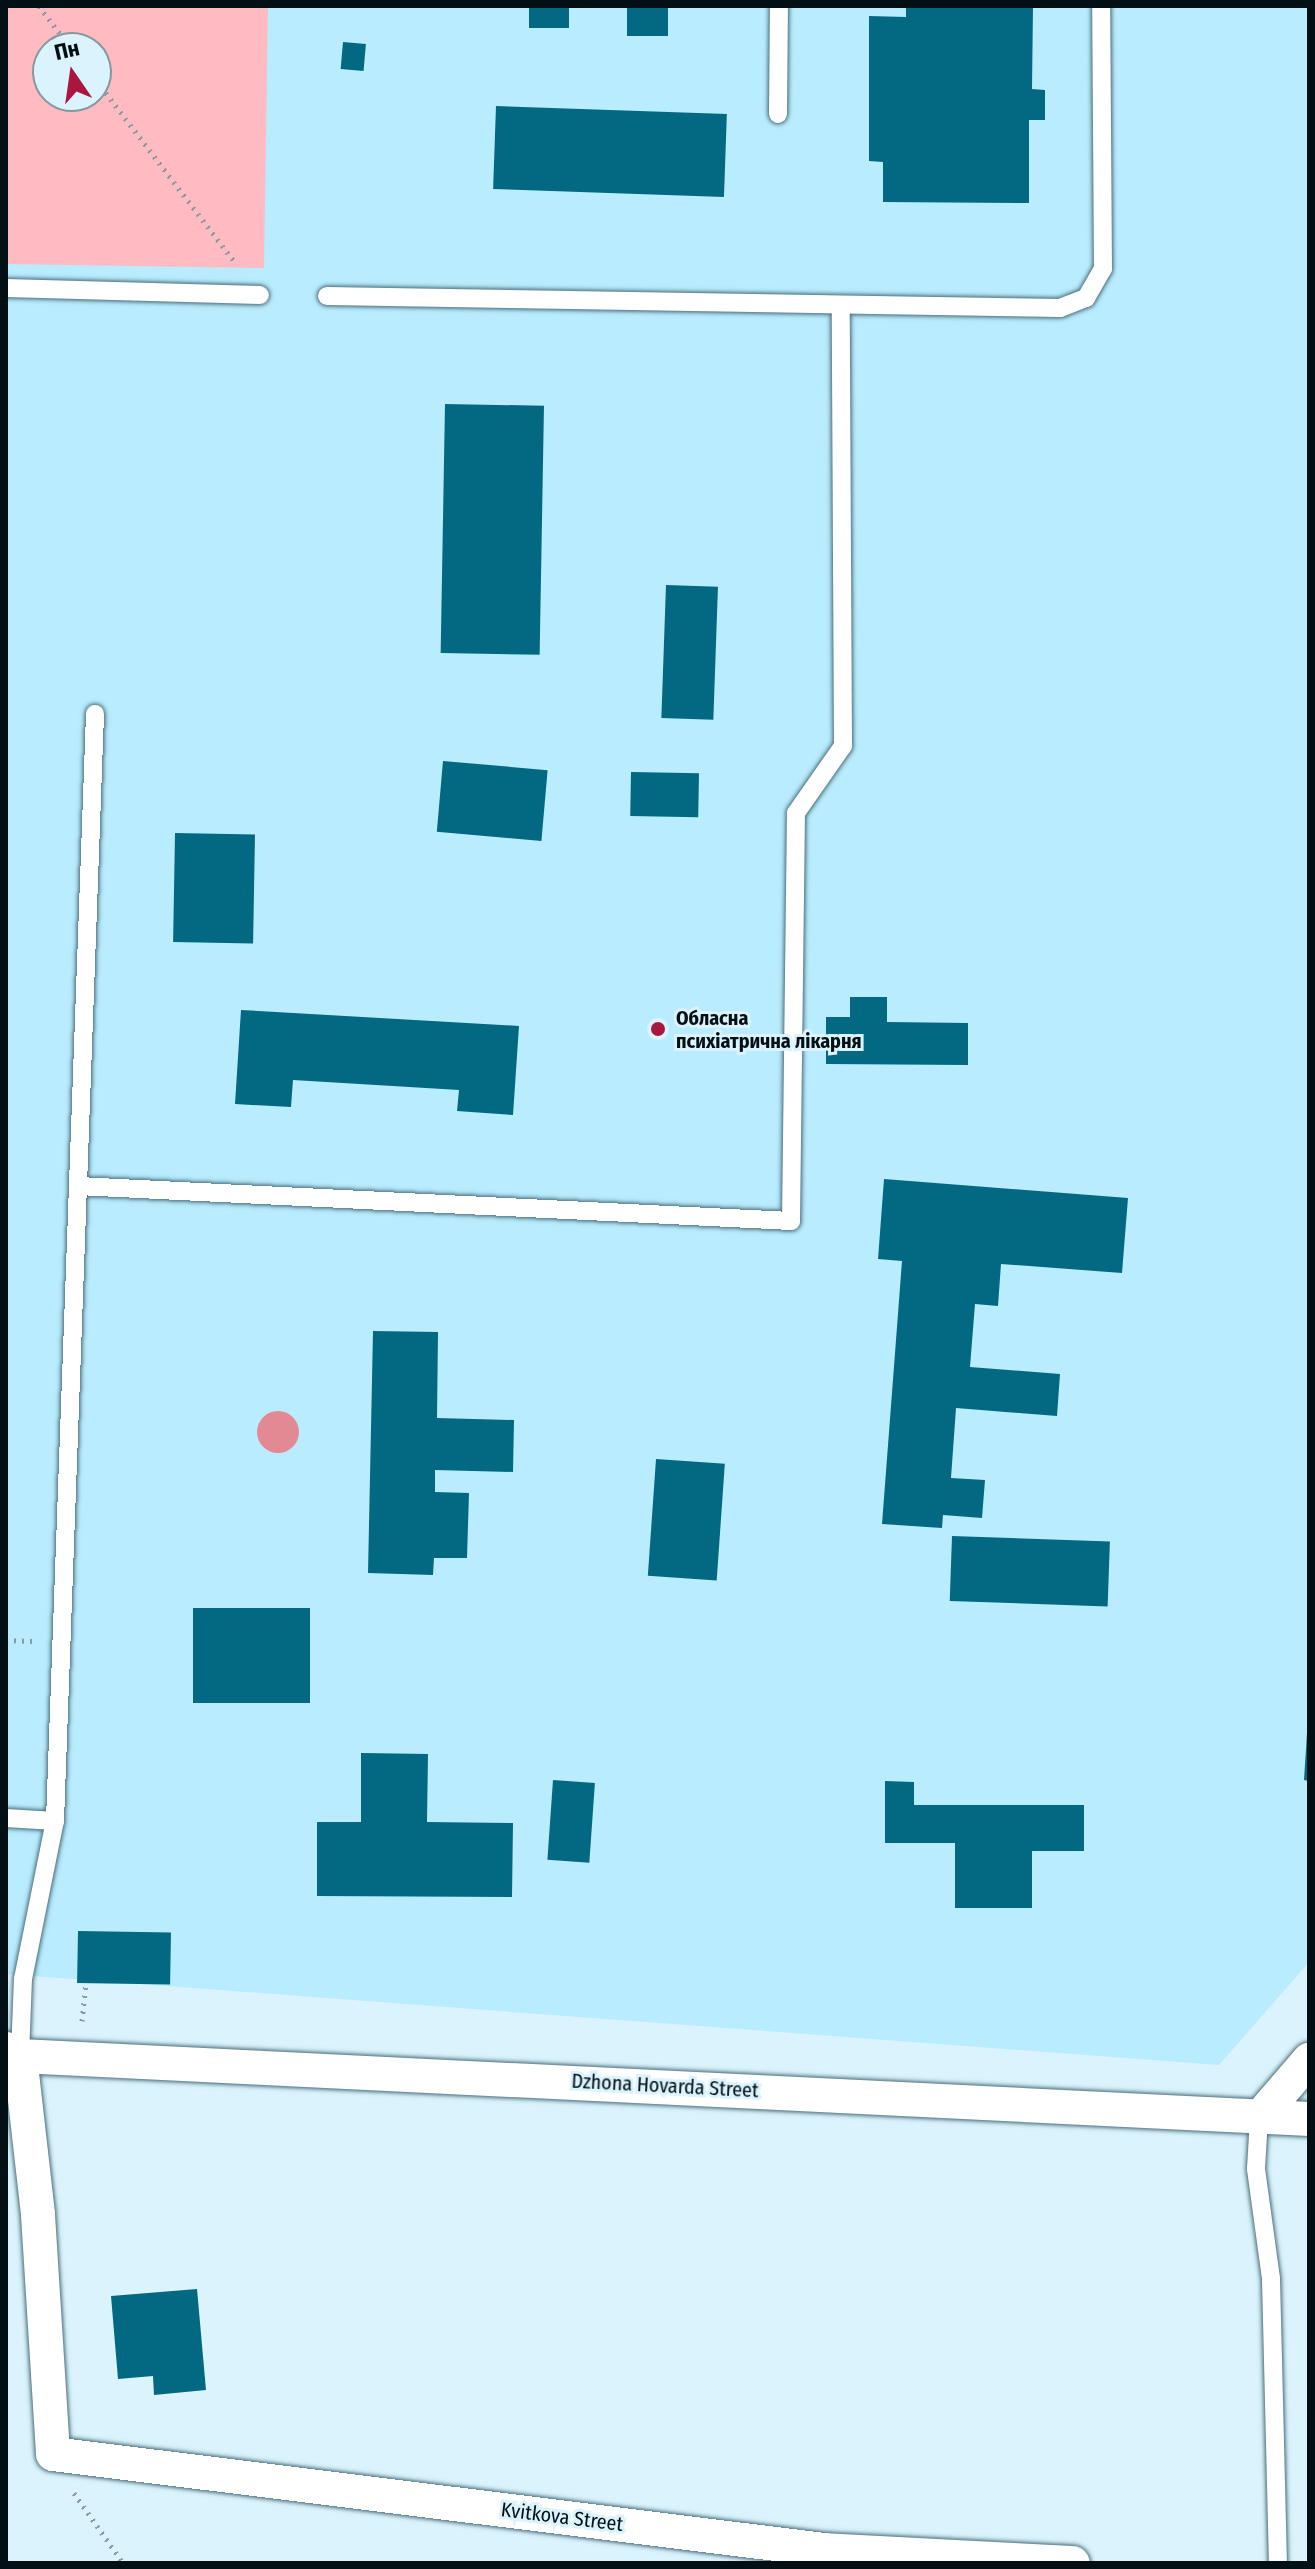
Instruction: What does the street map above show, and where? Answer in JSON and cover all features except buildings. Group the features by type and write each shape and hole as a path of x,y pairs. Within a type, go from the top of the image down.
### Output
{"street":[{"path":"1259,2118 1309,2060"},
{"name":"Dzhona Hovarda Street","path":"11,2061 1309,2119"},
{"path":"11,2061 38,2215 53,2454"},
{"name":"Kvitkova Street","path":"53,2454 824,2550 1073,2563"}],"lane":[{"path":"778,114 779,6"},
{"path":"327,296 841,307 1060,308 1086,298 1103,269 1101,6"},
{"path":"6,288 260,295"},
{"path":"78,1186 791,1221 796,813 843,746 841,307"},
{"path":"11,2061 21,2017 23,1979 55,1821 95,714"},
{"path":"6,1818 55,1821"},
{"path":"1259,2118 1256,2169 1271,2279 1278,2563"}],"path":[{"path":"39,6 59,32"},
{"path":"112,101 260,295"},
{"path":"21,2017 85,2021 86,1983"},
{"path":"53,2454 87,2516 123,2563"}],"shaded area":[{"name":"Обласна психіатрична лікарня","path":"6,6 1309,6 1309,1962 1219,2065 6,1974"},
{"path":"6,6 268,6 264,268 6,264"},
{"path":"278,1411 293,1417 299,1432 293,1447 278,1453 263,1447 257,1432 263,1417"}],"place":[{"name":"Обласна психіатрична лікарня","path":"658,1029"}]}
